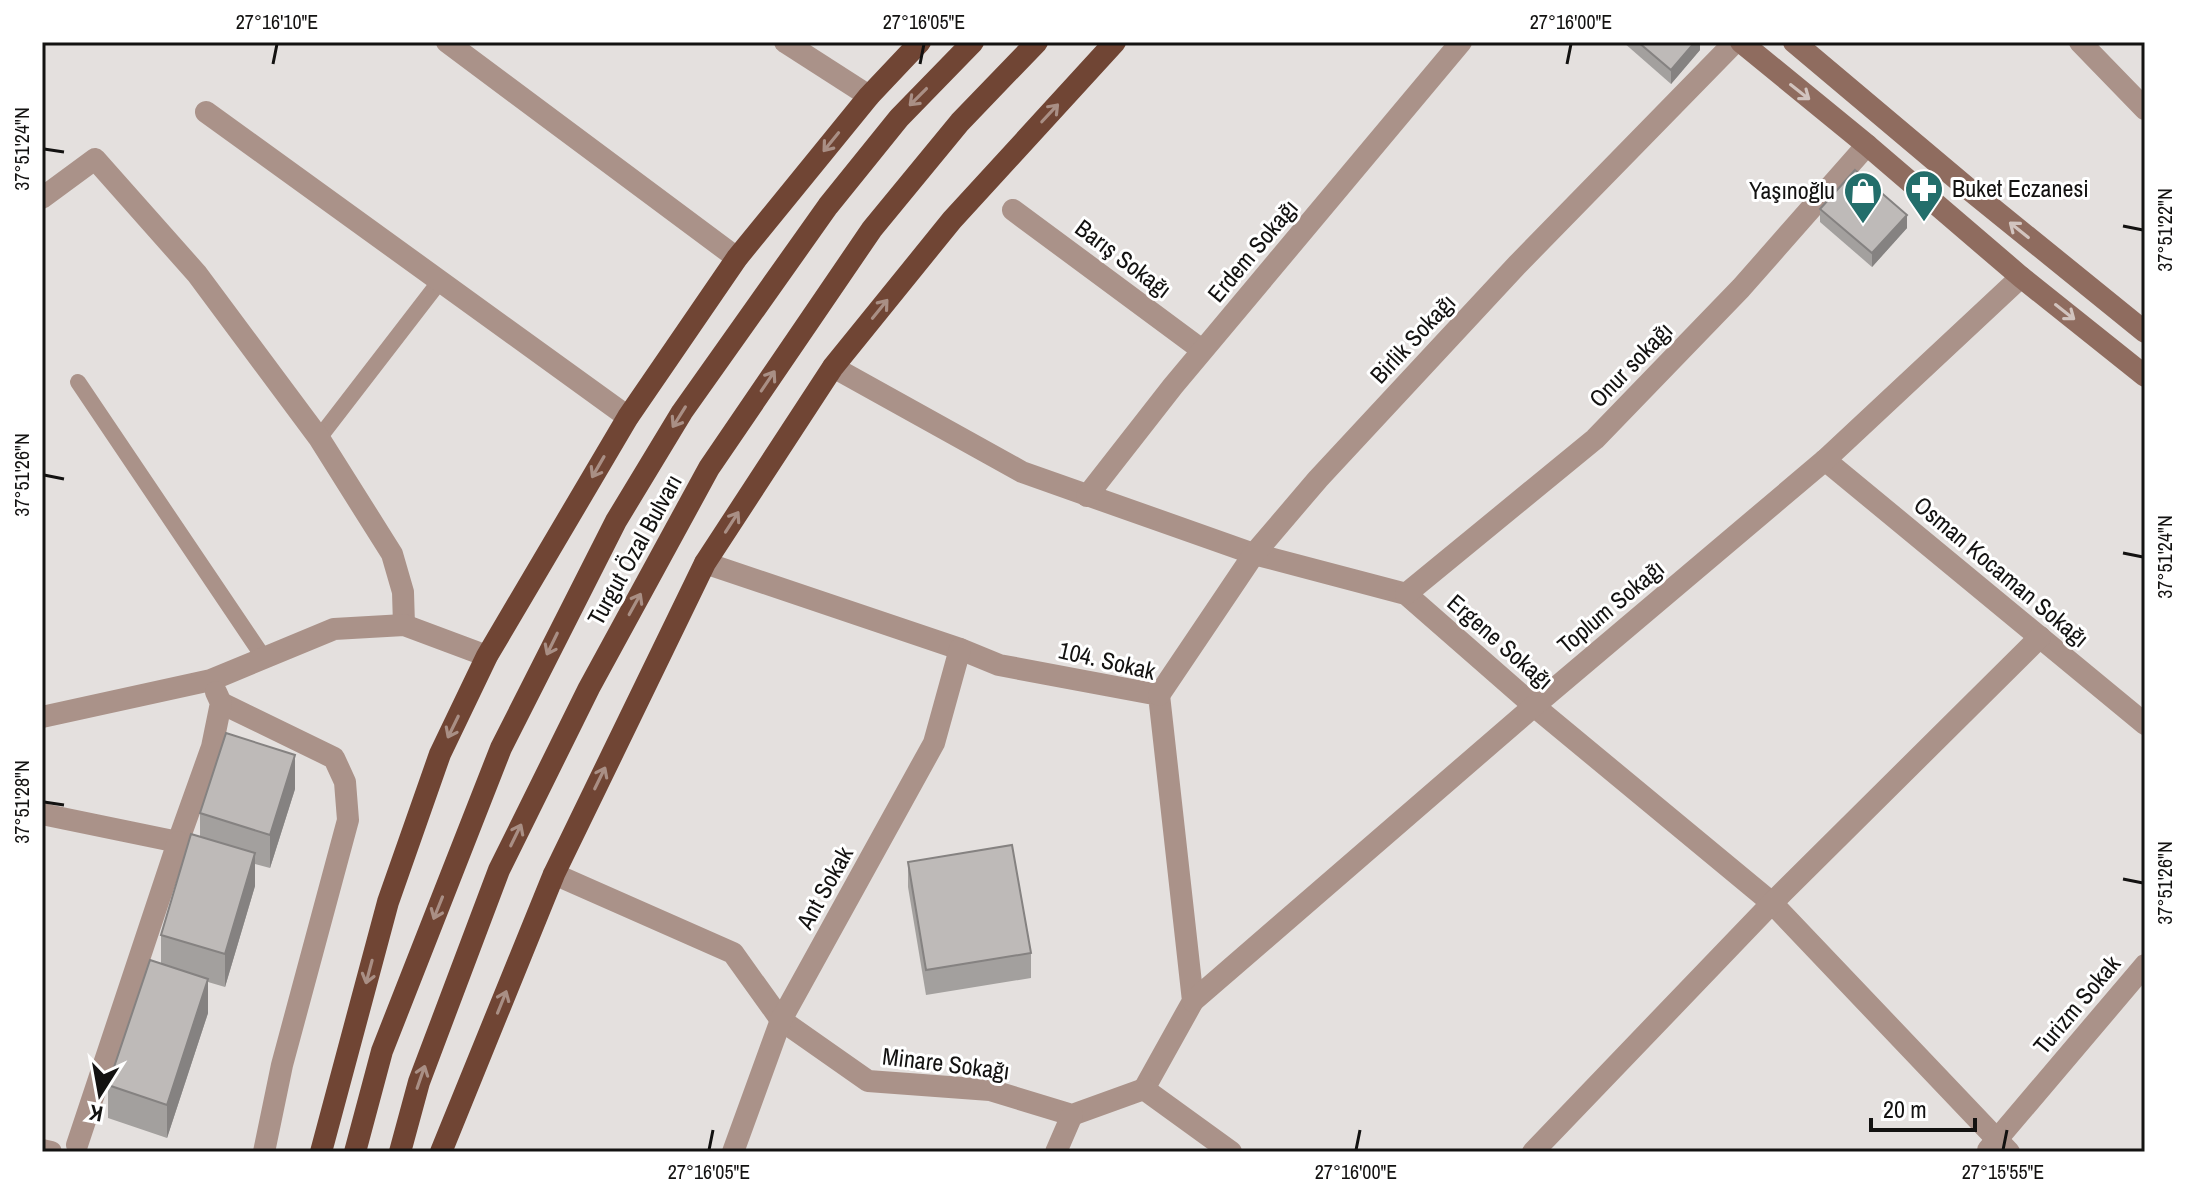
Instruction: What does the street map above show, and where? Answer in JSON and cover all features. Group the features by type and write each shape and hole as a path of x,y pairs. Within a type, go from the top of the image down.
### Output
{"highway":[{"path":"321,1152 388,902 440,754 487,656 628,417 737,258 869,96 920,42"},
{"name":"Turgut Özal Bulvarı","path":"355,1152 382,1051 501,748 616,521 682,412 828,206 899,118 973,42"},
{"name":"Turgut Özal Bulvarı","path":"400,1152 419,1082 499,870 589,688 709,468 872,229 960,122 1037,42"},
{"path":"441,1152 554,874 705,563 833,367 952,220 1115,42"}],"main road":[{"path":"1738,42 2145,376"},
{"path":"1794,42 2145,332"}],"street":[{"path":"447,42 737,258"},
{"path":"785,42 869,96"},
{"name":"Erdem Sokağı","path":"1087,496 1202,350 1461,42"},
{"name":"Birlik Sokağı","path":"1159,695 1254,554 1318,479 1517,265 1738,42"},
{"path":"2080,42 2145,109"},
{"path":"206,112 628,417"},
{"name":"Onur sokağı","path":"1406,594 1595,439 1741,288 1867,145"},
{"path":"42,198 95,159 197,274 319,438 392,554 403,592 404,625"},
{"name":"Barış Sokağı","path":"1013,210 1202,350"},
{"name":"Toplum Sokağı","path":"1193,1001 1825,460 2021,277"},
{"name":"Ergene Sokağı","path":"833,367 1022,472 1254,554 1406,594 1534,706 1772,903 1997,1148"},
{"name":"Osman Kocaman Sokağı","path":"1825,460 2145,724"},
{"name":"104. Sokak","path":"705,563 999,665 1159,695 1193,1001"},
{"path":"42,717 211,680 334,629 404,625 487,656"},
{"path":"1533,1152 1772,903 2040,637"},
{"name":"Ant Sokak","path":"733,1152 781,1020 934,743 960,649"},
{"path":"77,1145 212,747 221,703 211,680"},
{"path":"221,703 334,758 345,782 348,820 282,1065 264,1152"},
{"path":"42,814 178,842"},
{"name":"Minare Sokağı","path":"554,874 733,953 781,1020 868,1081 990,1090 1072,1115"},
{"name":"Turizm Sokak","path":"1997,1148 2145,965"},
{"path":"1056,1152 1072,1115 1144,1089 1193,1001"},
{"path":"1144,1089 1231,1152"},
{"path":"42,1150 51,1152"}],"lane":[{"path":"319,438 440,281"},
{"path":"78,382 264,658"}],"building":[{"path":"1638,42 1695,42 1671,70"},
{"name":"Yaşınoğlu","path":"1855,170 1907,215 1872,253 1820,209"},
{"path":"226,733 295,755 270,835 200,813"},
{"path":"191,834 255,853 225,954 161,935"},
{"path":"1012,845 1031,953 926,970 908,862"},
{"path":"150,960 208,979 167,1105 108,1085"}],"place":[{"name":"Buket Eczanesi","path":"1924,223"},
{"name":"Yaşınoğlu","path":"1863,225"}]}
